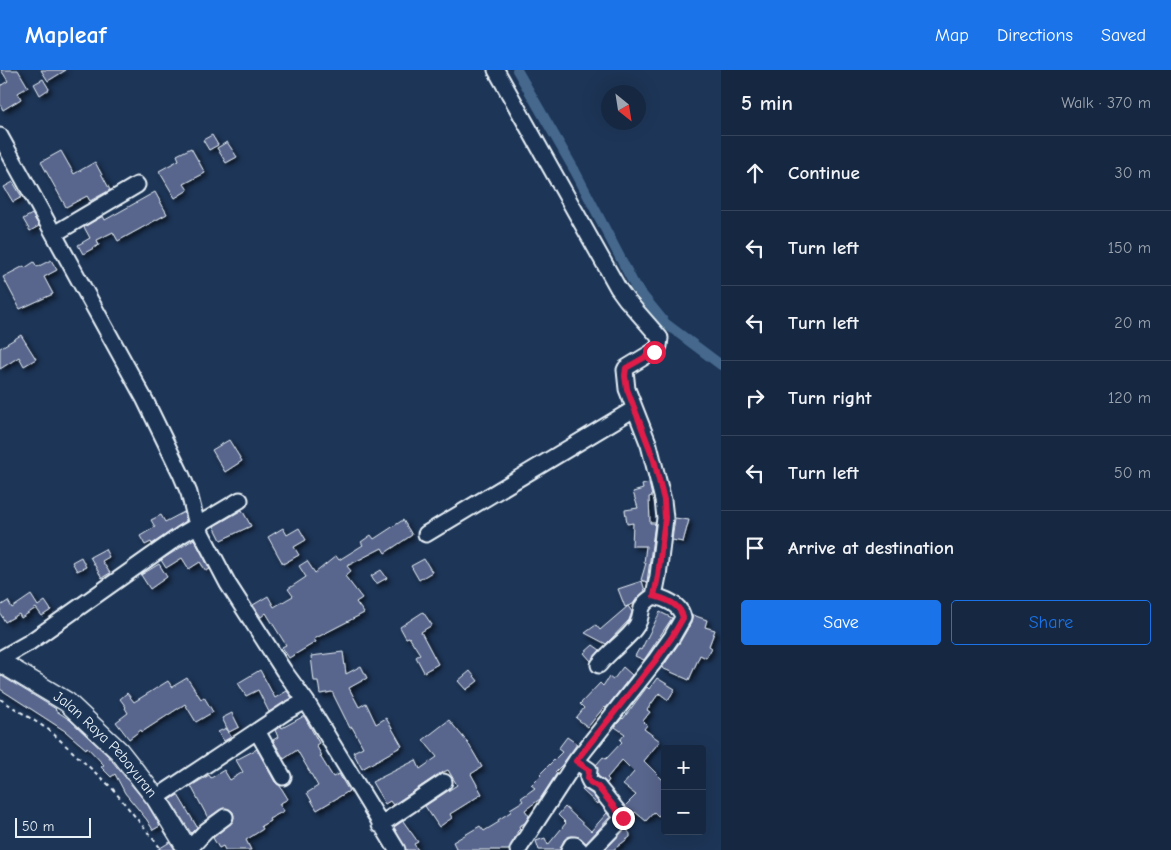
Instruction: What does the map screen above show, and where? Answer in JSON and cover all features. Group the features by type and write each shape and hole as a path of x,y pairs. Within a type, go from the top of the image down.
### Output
{"main road":[{"name":"Jalan Raya Pebayuran","path":"0,661 67,702 119,751 156,798 188,850"}],"street":[{"path":"496,70 618,288 660,338 660,346 654,352 625,370 627,389 654,460 664,500 665,518 658,576 654,596 641,607 637,626 606,656 600,665"},
{"path":"0,136 145,400 185,483 197,525 223,576 306,701 397,850"},
{"path":"54,234 137,184"},
{"path":"426,534 634,409"},
{"path":"0,661 197,525 240,500"},
{"path":"525,847 576,761 655,661 681,622 683,618 681,612 670,602 654,596"},
{"path":"156,798 306,701"},
{"path":"257,731 283,776"},
{"path":"576,761 589,770 588,778 590,782 598,787 623,818 592,850"},
{"path":"380,825 444,782"},
{"path":"188,850 206,830 225,818"},
{"path":"568,850 575,845 580,850"}],"path":[{"path":"0,699 49,730 105,782 162,850"}],"building":[{"path":"1,70 18,70 28,87 18,93 21,99 3,110 0,104 0,86 8,81"},
{"path":"41,70 66,70 48,81"},
{"path":"43,79 49,89 40,95 34,84"},
{"path":"212,135 218,145 209,150 203,140"},
{"path":"227,142 237,157 226,163 217,148"},
{"path":"191,148 205,173 184,184 188,190 175,198 159,171 179,160 177,155"},
{"path":"61,151 74,174 95,162 110,190 90,201 87,196 66,207 41,162"},
{"path":"13,182 22,197 13,202 4,187"},
{"path":"155,192 167,214 118,241 113,232 97,240 99,245 83,254 78,245 90,238 84,227 103,216 105,220"},
{"path":"32,214 39,226 30,231 23,219"},
{"path":"51,260 57,270 44,277 53,294 20,309 3,277 34,262 37,267"},
{"path":"21,335 36,359 24,366 19,357 0,369 0,348"},
{"path":"229,440 242,461 225,472 212,450"},
{"path":"649,483 652,496 649,497 650,523 655,523 647,582 641,580 646,563 644,563 646,546 632,546 633,523 627,524 625,510 638,508 633,492 643,489 642,485"},
{"path":"242,510 251,526 221,540 214,526"},
{"path":"184,512 186,521 152,544 151,542 145,545 140,536 155,527 151,520 161,515 165,522"},
{"path":"675,518 689,520 683,542 672,540"},
{"path":"403,520 412,535 385,553 382,548 347,566 351,571 345,576 362,598 356,602 364,613 314,639 316,642 289,658 282,647 286,645 266,613 261,617 253,605 268,596 274,607 293,596 288,589 306,577 299,566 307,561 315,573 336,556 339,560 363,545 361,542 371,535 374,539"},
{"path":"283,528 287,535 299,528 306,540 294,547 299,555 283,564 268,537"},
{"path":"194,539 210,569 206,571 200,562 189,569 182,558 166,568 161,560"},
{"path":"105,549 109,557 102,561 110,573 102,578 90,557"},
{"path":"81,557 86,567 77,571 72,562"},
{"path":"424,559 432,572 419,580 411,566"},
{"path":"159,564 167,577 150,589 141,575"},
{"path":"381,570 387,578 376,584 371,576"},
{"path":"642,581 645,591 633,604 625,607 618,589"},
{"path":"31,595 38,606 45,601 51,610 42,616 36,608 21,618 19,614 5,622 0,613 0,606 8,601 12,608"},
{"path":"628,606 632,612 629,620 606,644 585,633 596,625 600,630"},
{"path":"423,612 432,625 421,632 438,664 424,672 416,657 420,654 409,637 406,638 400,627"},
{"path":"660,612 672,618 644,660 635,656 639,649 641,650"},
{"path":"693,615 707,620 705,627 715,630 709,646 712,648 706,658 700,655 689,680 662,668 680,642 691,623"},
{"path":"593,645 600,650 591,661 584,653"},
{"path":"343,652 346,674 361,666 367,678 349,688 359,707 366,703 376,724 386,718 402,746 362,769 353,752 363,747 352,727 350,728 332,692 320,694 318,681 314,681 311,656"},
{"path":"623,667 632,675 588,727 576,718 584,708 580,704 600,683 603,686 609,677 613,680"},
{"path":"260,670 275,698 287,691 292,698 269,712 258,690 246,696 238,683"},
{"path":"470,671 478,681 466,690 458,681"},
{"path":"0,675 56,709 70,720 108,756 147,804 160,826 153,830 125,793 115,774 111,777 101,767 104,765 87,747 86,749 65,731 0,689"},
{"path":"187,678 201,699 204,697 213,712 196,722 185,704 129,739 116,722 128,713 120,699 127,693 134,702 168,681 172,687"},
{"path":"657,678 675,689 668,700 659,693 647,710 650,712 643,721 647,725 644,729 660,741 644,761 661,778 661,814 658,816 654,812 646,821 635,812 632,816 625,806 636,795 623,785 634,772 622,760 607,778 609,780 607,783 598,776 596,765 603,757 606,759 622,742 620,740 625,734 615,727 647,687 649,689"},
{"path":"232,713 239,727 229,732 222,718"},
{"path":"304,716 319,743 316,745 322,756 320,756 333,777 339,774 349,791 317,810 307,793 318,786 297,750 284,759 273,740 278,737 275,730"},
{"path":"449,720 468,743 482,767 471,774 482,794 450,814 452,818 439,827 425,806 457,785 448,770 393,805 390,801 385,804 372,782 416,760 420,769 437,757 423,740"},
{"path":"226,728 231,737 224,741 218,732"},
{"path":"567,737 577,744 555,772 557,773 540,799 525,810 529,816 525,823 519,826 520,829 509,850 457,850 453,842 480,826 484,831 499,822 498,820 512,811 510,809 523,801 521,798 535,788 531,785 562,752 558,749"},
{"path":"257,749 275,782 280,786 288,799 279,804 284,811 269,819 270,821 261,826 263,829 246,840 251,850 225,850 223,846 219,848 213,838 233,821 233,812 223,808 208,818 191,786 209,775 211,778 224,770 230,780 243,772 236,760"},
{"path":"583,788 592,794 598,802 597,804 582,790"},
{"path":"178,795 197,827 191,833 170,800"},
{"path":"565,807 591,831 607,813 610,817 586,843 581,838 572,836 564,840 560,850 539,850 536,841 545,838 548,845 566,823 558,815"},
{"path":"403,821 418,842 414,844 418,850 406,850 394,827"},
{"path":"626,828 630,837 613,850 605,850"},
{"path":"170,842 175,850 157,850"}],"waterway":[{"path":"517,70 575,171 635,286 665,323 721,365"}],"route":[{"path":"623,818 598,787 590,782 588,778 589,770 576,761 655,661 683,618 681,612 670,602 654,596 665,518 664,500 654,460 630,398 625,376 626,368 654,352"}]}
